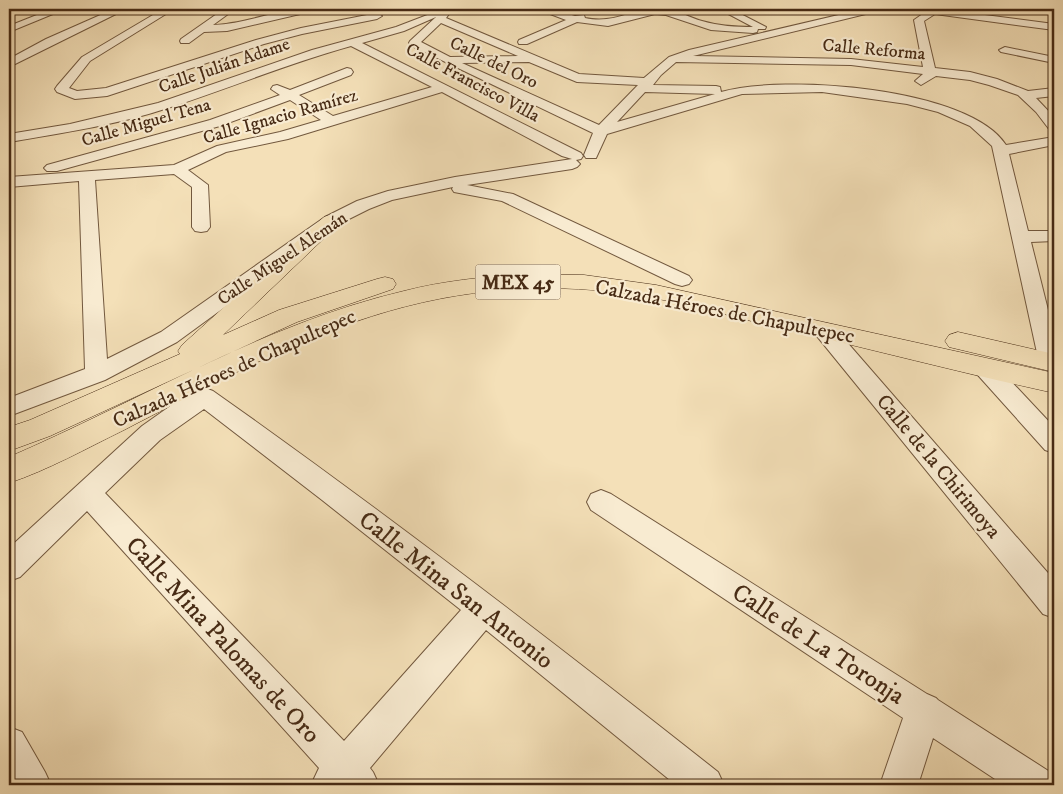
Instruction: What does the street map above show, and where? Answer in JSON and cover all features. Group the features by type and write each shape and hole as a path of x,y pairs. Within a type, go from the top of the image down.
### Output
{"main road":[{"path":"174,367 331,222"},
{"name":"Calzada Héroes de Chapultepec","path":"9,439 49,424 288,316 368,288 446,271 481,266 544,264 618,269 682,280 1053,369"},
{"name":"Calzada Héroes de Chapultepec","path":"9,470 317,327 401,298 454,288 540,282 616,285 984,367 1053,369"},
{"path":"205,397 306,349 408,310 454,288"}],"street":[{"path":"9,29 60,9"},
{"path":"9,64 50,41 121,9"},
{"path":"168,9 86,59 61,89 75,95 100,93 296,33 377,16"},
{"path":"185,40 230,9"},
{"path":"269,9 288,13"},
{"path":"202,28 226,28 310,9"},
{"name":"Calle Francisco Villa","path":"363,9 400,29"},
{"path":"542,9 588,21 608,23 616,22 641,12 662,11 699,24 721,28 770,31"},
{"path":"523,42 581,16 586,9"},
{"path":"724,9 770,31"},
{"path":"682,280 508,197 491,188 491,185 495,181 582,164 601,131 657,72 673,59 770,31 875,9"},
{"path":"917,9 1054,27"},
{"path":"907,84 925,79 930,75 919,20 934,11"},
{"path":"445,13 537,60 577,78 646,85 741,90 891,85"},
{"name":"Calle Julián Adame","path":"9,138 70,128 137,112 445,13"},
{"name":"Calle del Oro","path":"445,13 414,43 601,131"},
{"path":"25,41 50,41"},
{"name":"Calle Francisco Villa","path":"352,42 383,56 567,153 582,164"},
{"path":"383,56 420,46"},
{"path":"1004,50 1054,60"},
{"path":"445,59 537,60"},
{"name":"Calle Reforma","path":"673,59 851,62 930,71 993,82 1017,89 1027,95 1054,126"},
{"path":"204,61 291,96 331,121"},
{"name":"Calle Miguel Tena","path":"9,177 57,167 215,123 291,96 296,90 347,72"},
{"name":"Calle Ignacio Ramírez","path":"9,182 177,170 222,149 283,136 441,88"},
{"path":"822,88 907,100 943,109 974,123 999,144 1053,369"},
{"path":"601,131 741,90"},
{"path":"1027,95 1054,92"},
{"path":"1000,151 1054,141"},
{"name":"Calle Miguel Alemán","path":"9,407 97,374 169,337 331,222 363,205 388,196 454,182 582,164"},
{"path":"177,170 200,185 201,227"},
{"path":"87,176 97,374"},
{"path":"410,191 449,188 481,191 508,197"},
{"path":"1020,237 1054,236"},
{"name":"Calle de la Chirimoya","path":"824,330 1054,603"},
{"path":"984,367 1054,443"},
{"path":"9,567 150,433 185,408 205,397"},
{"name":"Calle Mina San Antonio","path":"205,397 299,465 484,608 705,785"},
{"name":"Calle Mina Palomas de Oro","path":"87,493 345,780"},
{"name":"Calle de La Toronja","path":"601,502 1037,785"},
{"path":"345,780 484,608"},
{"path":"899,785 924,710"},
{"path":"9,745 32,785"}]}
